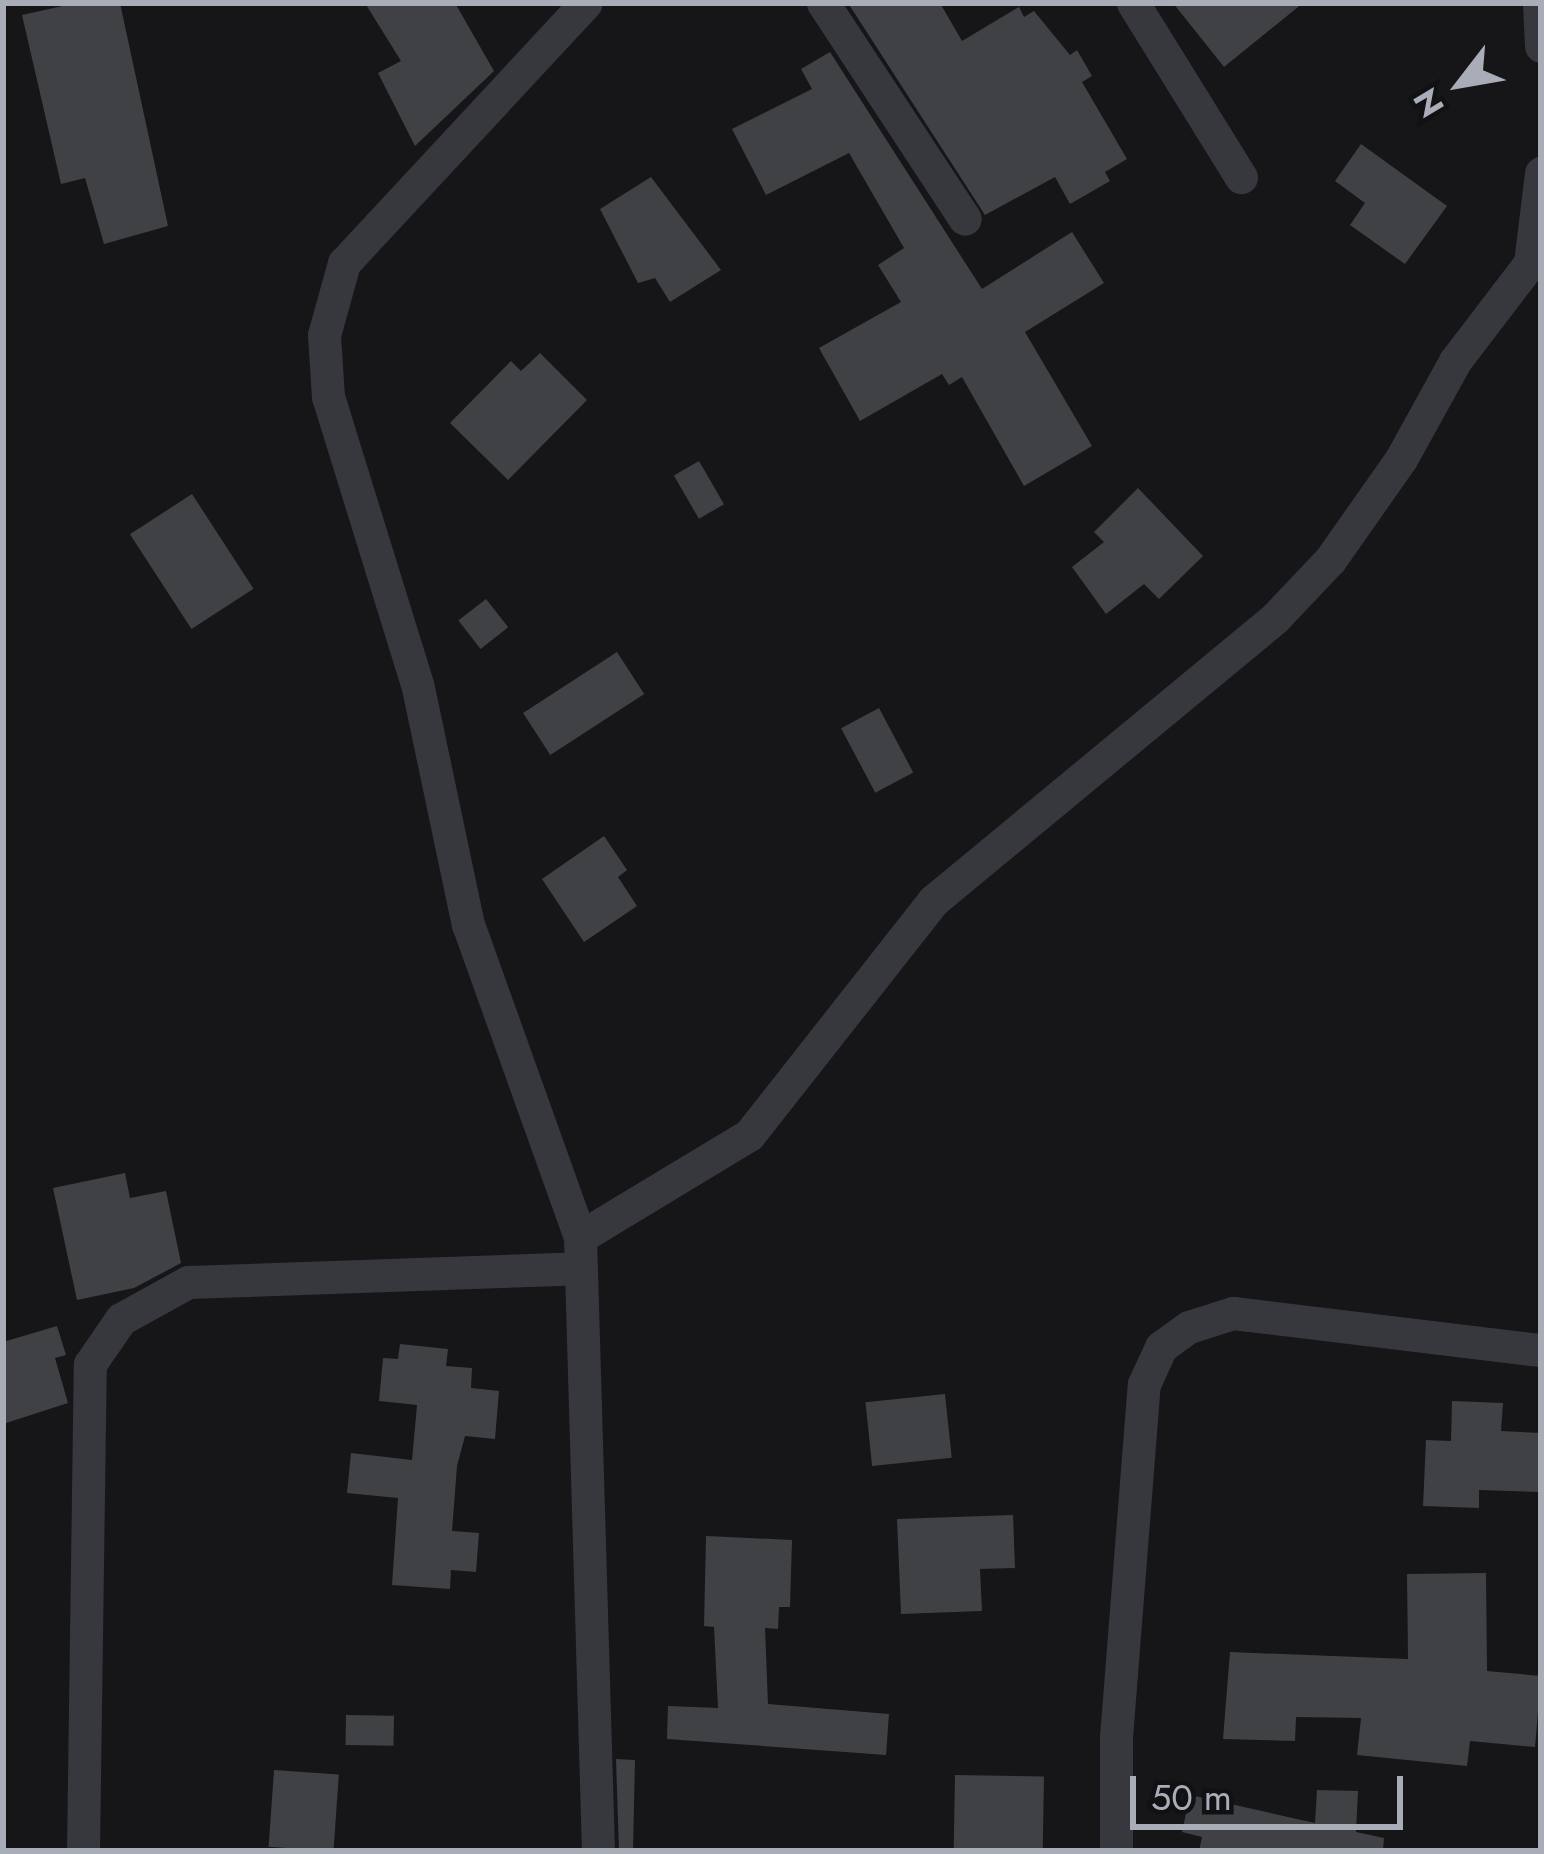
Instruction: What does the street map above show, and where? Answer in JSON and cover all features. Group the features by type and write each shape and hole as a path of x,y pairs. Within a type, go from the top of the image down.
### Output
{"street":[{"path":"586,3 344,262 324,335 328,397 417,684 468,925 580,1252 598,1851"},
{"path":"823,3 965,219"},
{"path":"1133,3 1241,177"},
{"path":"1539,3 1541,46"},
{"path":"82,1851 90,1364 121,1318 188,1282 580,1252 749,1135 933,901 1275,618 1330,560 1401,459 1455,361 1531,263 1541,173"},
{"path":"1116,1851 1116,1737 1144,1384 1161,1347 1189,1327 1234,1312 1541,1350"}],"building":[{"path":"76,3 120,3 168,226 104,244 85,178 61,184 22,15"},
{"path":"365,3 455,3 494,71 415,146 378,73 401,61"},
{"path":"848,3 940,3 962,41 1019,7 1024,17 1034,11 1070,55 1077,50 1092,76 1082,82 1127,159 1105,172 1110,181 1070,204 1055,177 985,215"},
{"path":"1173,3 1303,3 1224,67"},
{"path":"830,52 982,289 1072,232 1104,283 1025,332 1092,446 1024,486 962,377 949,385 942,374 860,421 819,348 901,302 878,265 904,248 849,153 766,195 732,129 812,89 801,69"},
{"path":"1361,144 1447,206 1405,264 1350,225 1365,203 1335,181"},
{"path":"651,177 721,270 670,302 655,278 638,283 600,209"},
{"path":"540,353 587,400 508,480 450,423 511,361 521,371"},
{"path":"699,461 724,504 699,519 674,476"},
{"path":"1138,488 1203,556 1159,599 1144,584 1106,614 1072,567 1104,542 1094,532"},
{"path":"192,494 254,589 191,629 130,534"},
{"path":"486,599 508,627 481,649 458,621"},
{"path":"617,652 644,694 550,755 523,713"},
{"path":"879,708 913,772 875,793 841,728"},
{"path":"604,836 627,870 618,877 637,906 584,942 542,879"},
{"path":"125,1173 130,1198 166,1191 181,1263 134,1288 77,1300 53,1188"},
{"path":"57,1326 66,1355 55,1358 68,1403 3,1424 3,1342"},
{"path":"400,1344 448,1349 446,1366 472,1368 471,1388 499,1391 495,1439 465,1436 457,1466 452,1531 479,1533 476,1572 451,1570 450,1589 392,1585 398,1498 347,1493 351,1453 412,1460 417,1405 379,1401 383,1358 398,1359"},
{"path":"945,1394 952,1458 872,1466 865,1402"},
{"path":"1452,1401 1503,1403 1501,1431 1541,1433 1541,1492 1479,1490 1479,1508 1423,1506 1426,1440 1451,1441"},
{"path":"1013,1515 1015,1568 980,1569 982,1611 901,1614 897,1519"},
{"path":"706,1536 792,1540 790,1607 779,1607 778,1629 765,1628 768,1704 889,1714 886,1755 667,1739 668,1706 718,1708 714,1627 704,1626"},
{"path":"1486,1573 1487,1671 1541,1676 1535,1747 1470,1741 1467,1766 1357,1755 1361,1718 1296,1717 1295,1741 1223,1739 1230,1652 1408,1659 1407,1574"},
{"path":"346,1715 394,1716 393,1746 345,1745"},
{"path":"616,1759 635,1760 633,1851 619,1851"},
{"path":"274,1770 339,1775 333,1851 269,1847"},
{"path":"955,1775 1044,1777 1043,1851 954,1851"},
{"path":"1317,1790 1358,1791 1356,1832 1384,1838 1383,1851 1199,1851 1202,1837 1182,1832 1190,1795 1315,1823"}]}
